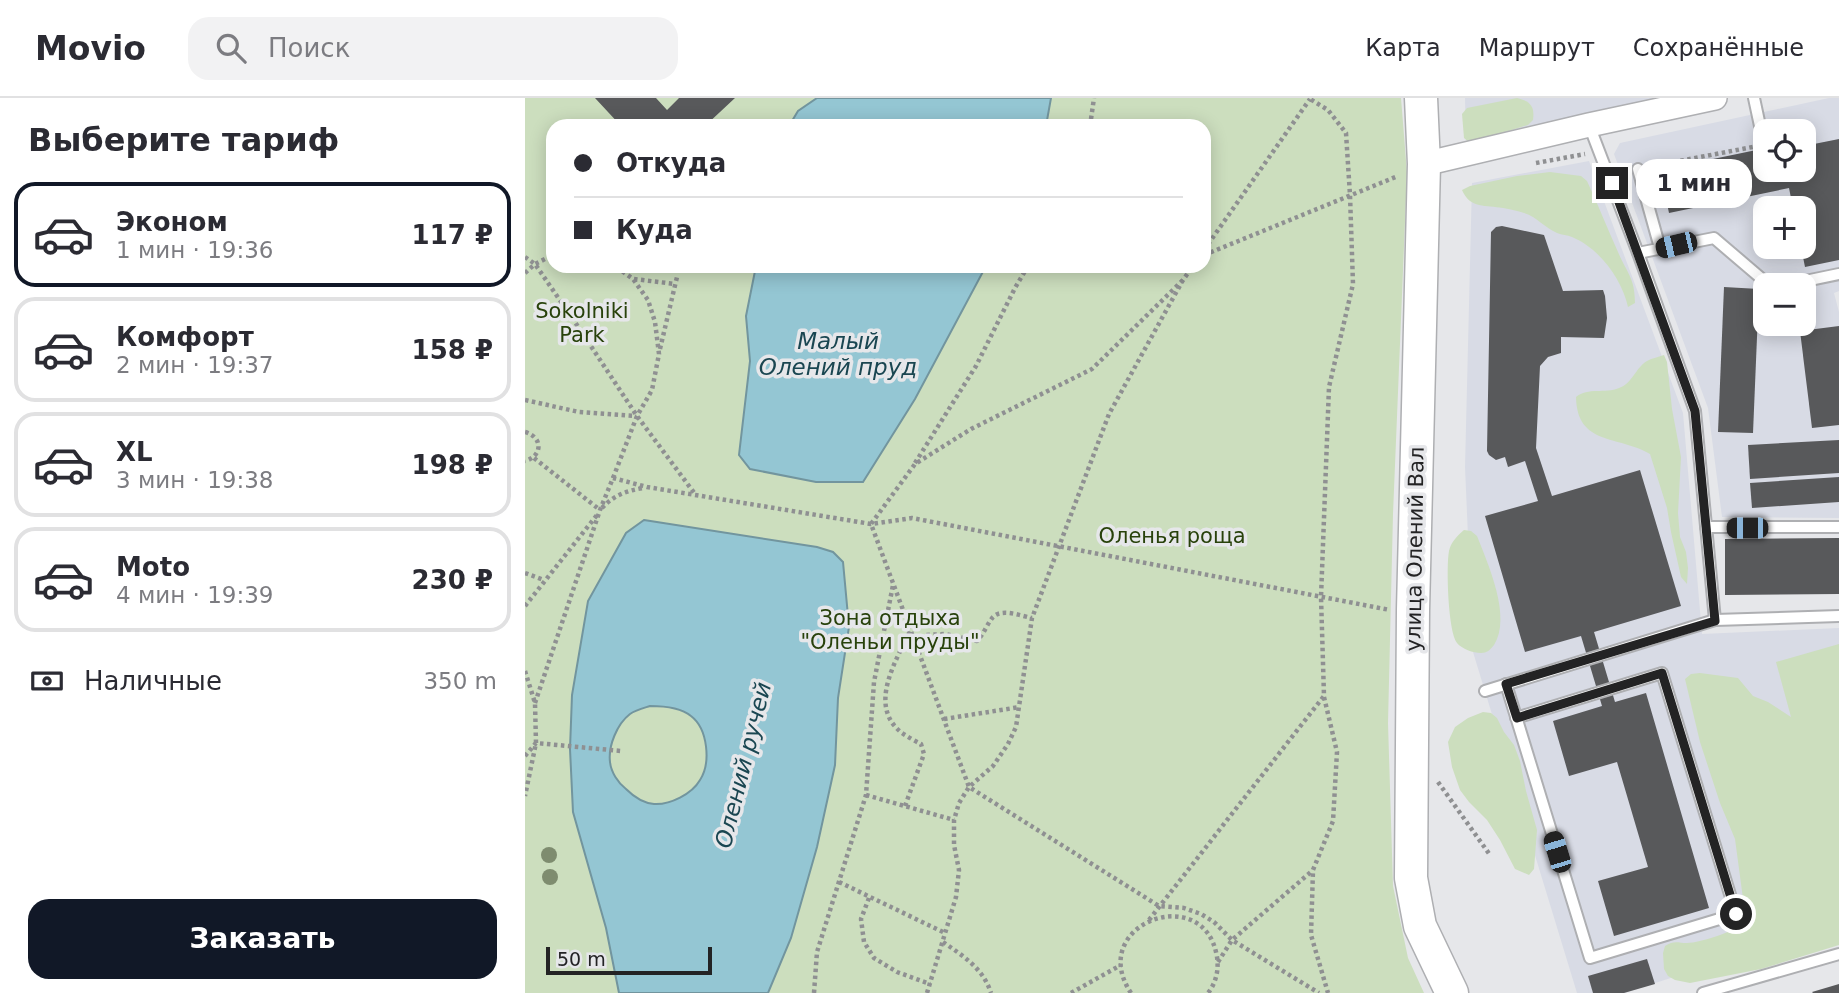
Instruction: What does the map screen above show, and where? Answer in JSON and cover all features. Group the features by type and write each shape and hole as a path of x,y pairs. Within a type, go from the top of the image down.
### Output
{"main road":[{"name":"улица Олений Вал","path":"1421,98 1424,164 1413,624 1411,878 1420,926 1452,993"}],"street":[{"path":"1424,164 1589,125 1659,104 1715,98"}],"lane":[{"path":"1754,98 1758,119"},
{"path":"1589,125 1695,411 1715,621"},
{"path":"1638,169 1660,248"},
{"path":"1638,253 1714,238 1755,273"},
{"path":"1816,279 1839,274"},
{"path":"1706,527 1839,527"},
{"path":"1485,691 1715,621 1839,616"},
{"path":"1506,684 1590,958 1736,914 1662,673 1517,718"},
{"path":"1711,992 1839,954"}],"path":[{"path":"1091,119 1094,98"},
{"path":"1211,243 1311,98 1328,110 1346,133 1353,284 1329,387 1321,597 1324,696 1337,752 1333,821 1313,870 1311,935 1328,993"},
{"path":"1638,169 1753,147"},
{"path":"1534,163 1589,153 1593,156"},
{"path":"1211,250 1424,164"},
{"path":"525,257 535,264 637,416 695,495"},
{"path":"525,273 546,259"},
{"path":"626,273 633,278 648,300 655,322 659,354"},
{"path":"871,524 915,464 976,366 1024,273"},
{"path":"927,993 956,897 959,870 954,845 954,820 959,803 969,787 993,766 1016,727 1032,618 1109,414 1188,273"},
{"path":"535,703 600,510 637,416 652,390 677,276"},
{"path":"633,278 675,284"},
{"path":"915,464 971,429 1093,369 1183,280"},
{"path":"525,400 579,412 637,416"},
{"path":"525,432 537,439 538,453 534,458 525,461"},
{"path":"534,458 600,510"},
{"path":"613,478 647,487 871,524 912,518 1394,611"},
{"path":"525,606 611,497 647,487"},
{"path":"871,524 969,787 1159,906 1184,908 1201,914 1214,922 1232,940 1318,993"},
{"path":"525,573 544,580"},
{"path":"814,993 817,952 866,794 874,682 893,584"},
{"path":"917,646 926,635 945,634 977,641 994,616 1003,612 1032,618"},
{"path":"905,806 924,754 921,744 900,732 888,714 885,698 889,677 911,631"},
{"path":"525,671 535,703 536,743 525,796"},
{"path":"1149,920 1324,696"},
{"path":"944,719 1020,707"},
{"path":"536,743 621,751"},
{"path":"525,756 536,743"},
{"path":"1432,774 1490,855"},
{"path":"866,794 954,820"},
{"path":"1218,962 1232,940 1313,870"},
{"path":"839,882 945,933"},
{"path":"869,898 861,919 864,942 874,958 897,972 930,984"},
{"path":"1131,993 1123,979 1121,965 1128,939 1137,928 1149,920 1175,916 1189,919 1201,926 1216,949 1216,976 1208,993"},
{"path":"943,942 969,959 987,980 991,993"},
{"path":"1071,993 1121,965"}],"shaded area":[{"path":"1465,98 1674,98 1466,140"},
{"path":"1839,98 1839,291 1834,293 1839,312 1839,518 1722,517 1708,408 1614,154 1620,143"},
{"path":"1589,161 1683,413 1702,634 1839,628 1839,924 1624,993 1577,993 1473,652 1465,467 1472,183"}],"green space":[{"name":"Зона отдыха \"Оленьи пруды\"","path":"525,98 1401,98 1407,173 1393,514 1388,723 1393,886 1408,958 1424,993 525,993"},
{"path":"1517,98 1532,108 1533,120 1528,125 1470,143 1464,138 1462,114 1467,108"},
{"path":"1550,172 1581,176 1587,181 1630,276 1635,303 1628,307 1615,275 1600,257 1582,242 1553,231 1524,213 1474,203 1462,190 1517,176"},
{"path":"1664,355 1681,457 1678,513 1680,537 1686,552 1687,584 1681,577 1667,508 1650,454 1591,432 1578,413 1576,397 1586,392 1614,390 1623,386 1643,364"},
{"path":"1464,530 1477,536 1492,575 1499,606 1499,633 1494,645 1483,653 1459,645 1452,626 1448,584 1449,551"},
{"path":"1839,644 1839,945 1761,969 1690,983 1675,980 1668,976 1664,969 1665,946 1674,942 1687,943 1710,938 1728,932 1746,921 1735,839 1700,742 1685,679 1691,674 1700,673 1738,678 1753,696 1791,717 1776,662"},
{"path":"1483,712 1491,713 1497,718 1514,745 1520,761 1537,830 1534,869 1529,875 1515,869 1487,820 1460,790 1452,767 1448,742 1455,727"}],"water":[{"path":"817,98 1051,98 1047,119 793,119 798,111"},
{"name":"Малый Олений пруд","path":"755,273 982,273 915,399 863,482 816,482 750,469 739,455 750,361 746,316"},
{"name":"Олений ручей","path":"644,520 817,547 833,552 843,562 849,627 838,698 835,765 817,847 791,938 768,993 619,993 606,928 573,812 570,749 572,695 588,601 626,533","holes":["650,706 687,713 701,729 706,747 706,765 692,790 673,801 660,804 638,799 620,784 610,762 610,749 621,723 630,714"]}],"building":[{"path":"595,98 656,98 667,110 679,98 735,98 712,119 614,119"},
{"path":"1839,139 1839,260 1805,267 1803,259 1816,259 1816,196 1791,196 1789,188 1669,213 1660,170 1753,151 1753,182 1816,182 1816,144"},
{"path":"1502,226 1544,235 1563,291 1603,290 1605,296 1607,318 1604,338 1561,337 1561,353 1548,357 1540,366 1536,448 1552,496 1640,470 1681,606 1594,632 1615,702 1646,693 1709,908 1614,936 1598,881 1648,867 1617,762 1569,776 1553,721 1602,706 1581,636 1525,652 1485,516 1538,501 1525,461 1508,467 1505,457 1496,460 1487,451 1491,232"},
{"path":"1724,287 1753,289 1753,336 1757,336 1753,433 1718,432"},
{"path":"1839,326 1839,425 1812,428 1801,336 1816,336 1816,329"},
{"path":"1839,440 1839,473 1750,479 1748,445"},
{"path":"1839,477 1839,502 1752,508 1750,483"},
{"path":"1839,538 1839,594 1725,595 1725,539"},
{"path":"1647,959 1655,984 1624,993 1593,993 1588,976"},
{"path":"1839,984 1839,993 1812,992"}],"route":[{"path":"1612,183 1695,411 1715,621 1506,684 1517,718 1662,673 1736,914"}],"park label":[{"name":"Sokolniki Park","path":"582,323"},
{"name":"Оленья роща","path":"1172,536"}]}
